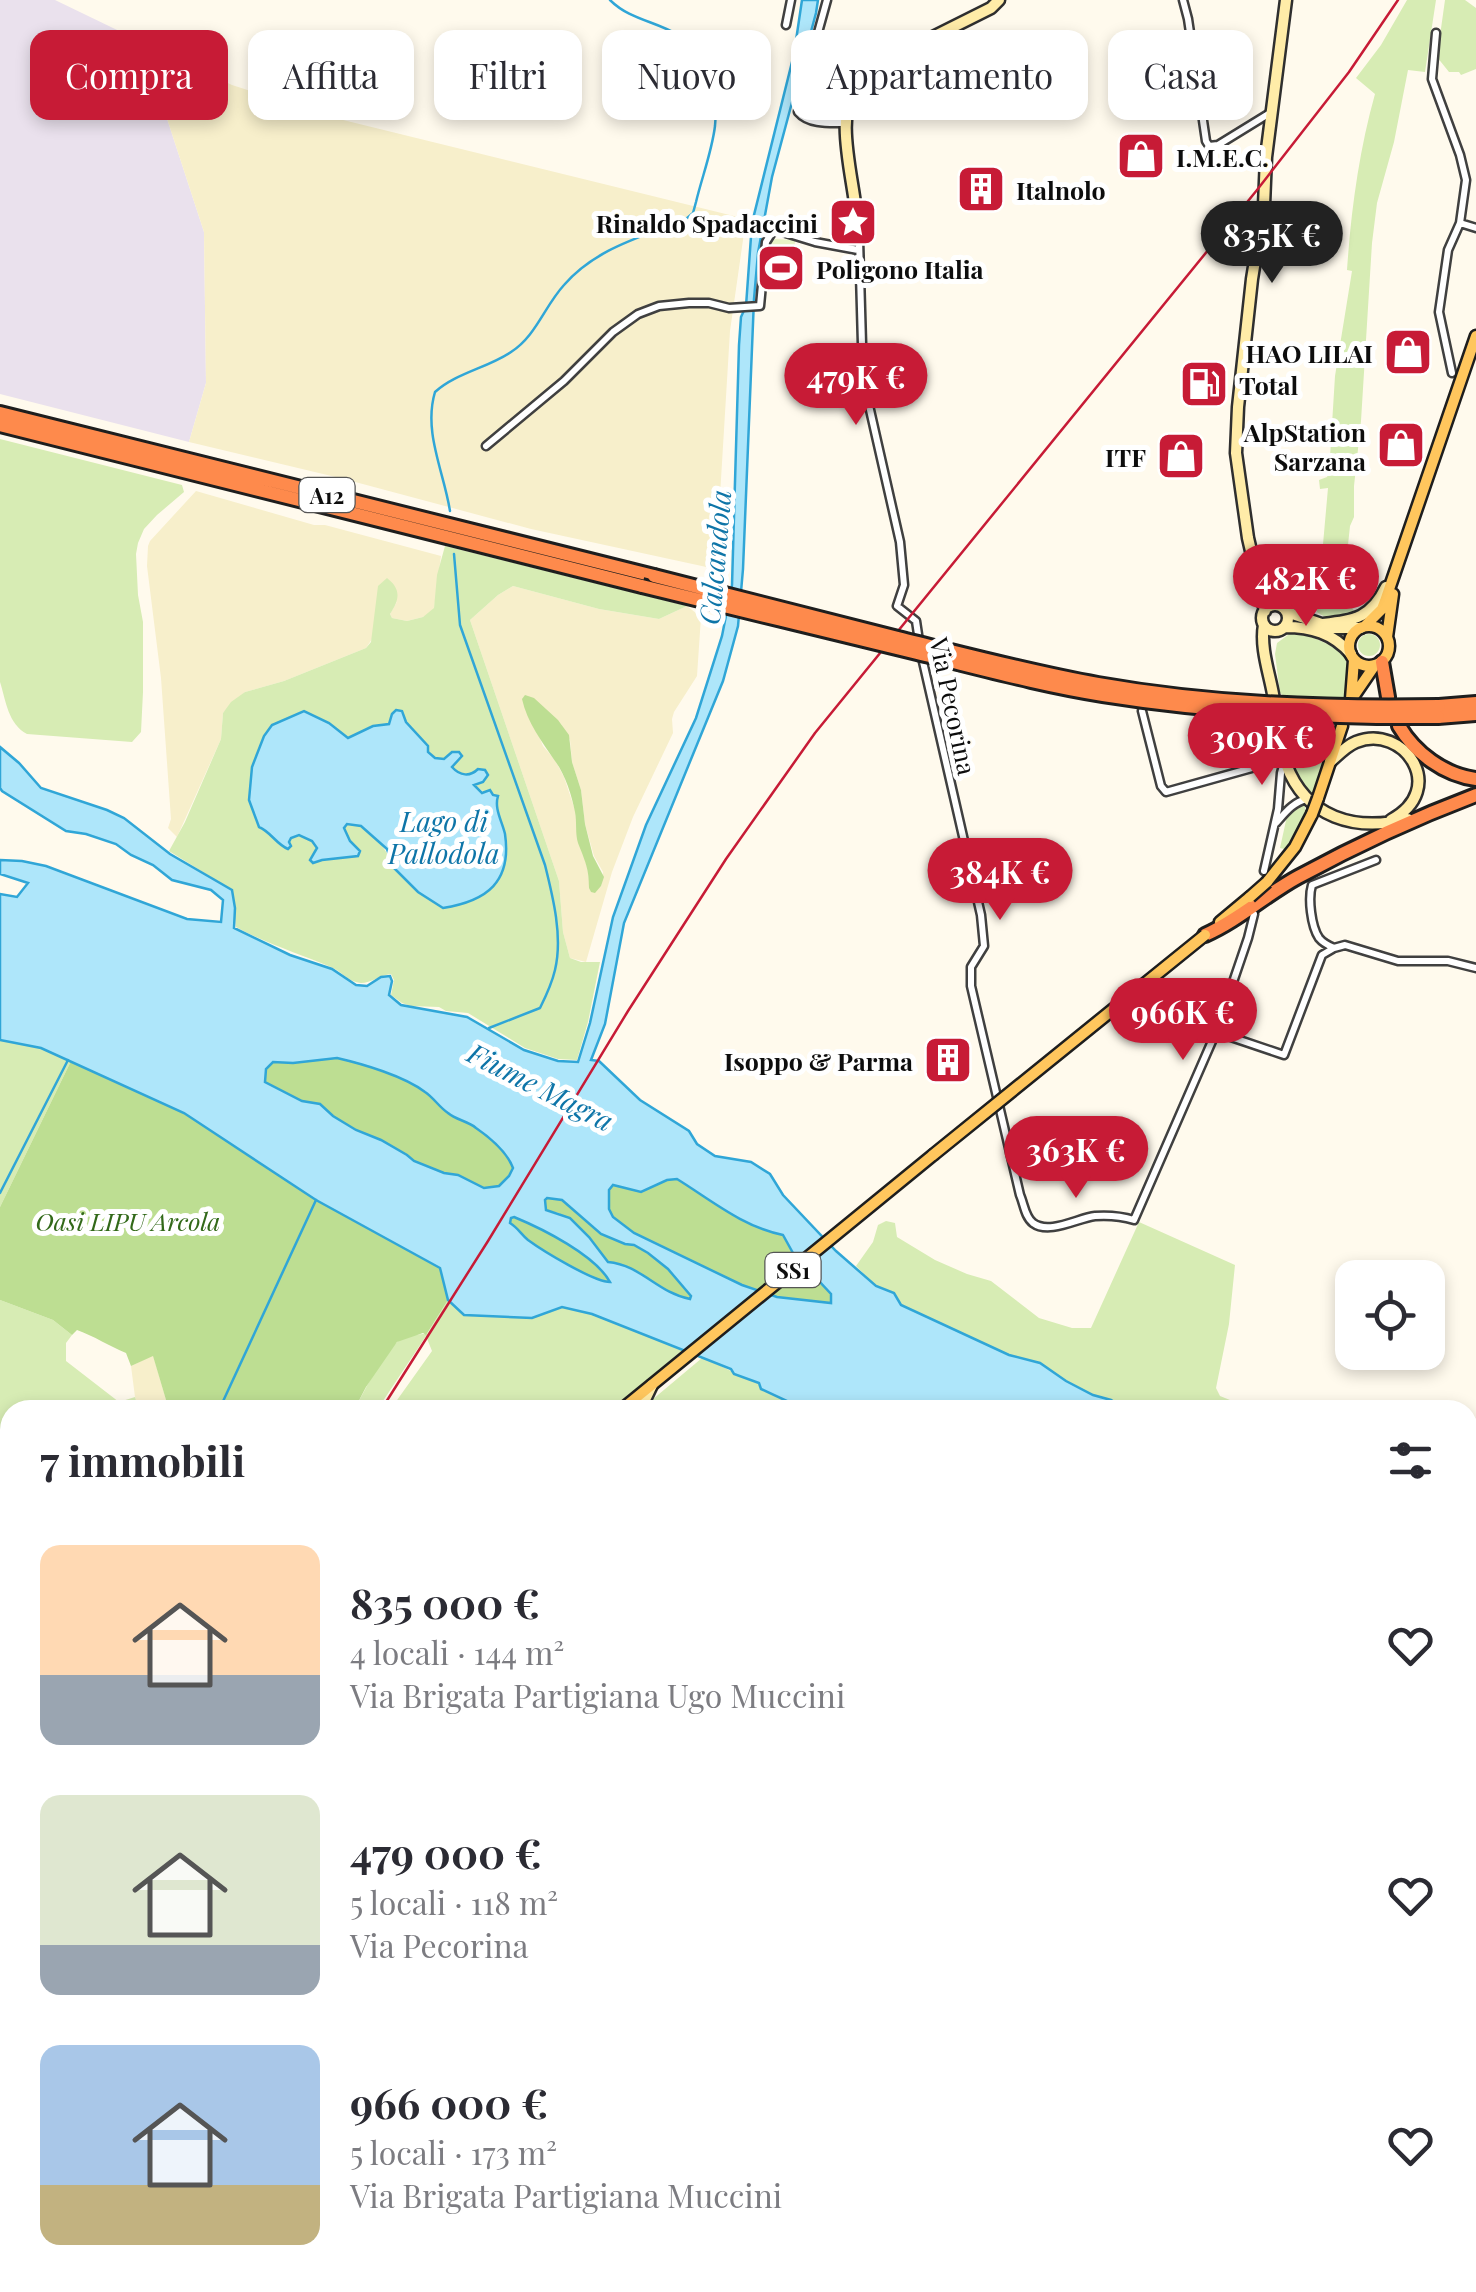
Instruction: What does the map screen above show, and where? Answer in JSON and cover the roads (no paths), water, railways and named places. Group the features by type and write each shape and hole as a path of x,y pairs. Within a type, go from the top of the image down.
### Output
{"highway":[{"name":"A12","path":"0,414 1031,671 1185,697 1269,705 1476,714"},
{"name":"A12","path":"0,425 642,586 1100,695 1183,707 1340,718 1438,712 1476,703"},
{"path":"1378,663 1388,697"},
{"path":"1399,726 1430,760 1448,771 1476,779"},
{"path":"1205,936 1294,879 1418,817 1476,796"}],"main road":[{"path":"1286,0 1266,158 1264,206 1252,279 1236,453 1241,500 1265,610 1262,634 1284,760 1292,778 1324,813 1335,817 1365,824 1418,817"},
{"name":"Via Pecorina","path":"858,236 846,123 857,75 1000,1"},
{"path":"1394,574 1397,579 1388,618 1388,653 1351,700 1352,636 1382,609 1394,574 1452,405 1457,377 1476,336"},
{"path":"1256,573 1288,620 1267,656"},
{"path":"1323,624 1360,618 1378,602 1394,574"},
{"path":"1265,610 1271,606 1284,609 1333,628 1378,628 1387,638"},
{"path":"1264,625 1269,630 1304,627 1324,633 1365,666 1378,663"},
{"name":"SS1","path":"633,1400 1205,936 1279,869 1304,831 1312,799 1342,726"},
{"path":"1330,762 1349,745 1365,740 1386,742 1407,754 1415,765 1419,788 1416,798 1385,823"},
{"path":"645,1400 652,1385"}],"street":[{"path":"786,25 791,0"},
{"path":"827,0 798,112 808,120 846,123"},
{"path":"1183,0 1209,146 1218,145 1271,112"},
{"path":"1436,33 1432,79 1466,180 1460,223 1448,250 1440,312 1457,377"},
{"path":"1460,223 1476,228"},
{"path":"486,446 638,314 659,306 690,303 732,308 758,306 766,242 776,230 858,250"},
{"name":"Via Pecorina","path":"858,236 863,380 900,542 904,585 897,606 916,621 922,667 981,915 984,946 971,968 971,986 1028,1218 1042,1228 1092,1216 1118,1215 1134,1220 1216,1032"},
{"path":"1142,710 1161,786 1166,792 1284,760 1264,871"},
{"path":"1275,824 1300,800 1312,799"},
{"path":"1334,948 1316,934 1309,892 1312,884 1376,860"},
{"path":"1254,914 1216,1032 1284,1056 1322,956 1334,948 1346,944 1398,961 1448,961 1476,968"}],"water":[{"path":"802,0 818,0 811,30 798,30"},
{"name":"Fiume Magra","path":"791,66 791,106 772,177 758,253 738,626 723,681 624,923 605,1024 591,1060 599,1061 640,1100 689,1131 697,1144 715,1156 751,1162 770,1174 783,1195 836,1251 876,1286 894,1293 901,1305 1009,1355 1040,1363 1066,1381 1111,1400 785,1400 731,1369 592,1314 562,1307 532,1318 464,1315 448,1300 440,1268 316,1200 184,1113 41,1048 0,1040 0,894 17,897 28,883 0,874 0,860 46,866 187,919 221,922 223,900 211,890 172,880 116,844 66,831 2,791 0,747 41,788 124,818 170,854 232,890 234,928 290,955 332,969 356,985 367,986 390,976 389,995 401,1005 467,1017 524,1050 558,1061 578,1062 613,917 646,825 696,718 722,636 732,585 739,345 752,223","holes":["337,1058 371,1067 428,1094 451,1115 486,1136 510,1162 513,1168 509,1176 499,1186 484,1188 458,1175 444,1173 356,1130 320,1104 302,1101 265,1082 266,1069 273,1062","677,1179 715,1204 783,1235 793,1253 831,1294 831,1303 777,1297 742,1285 634,1233 613,1217 609,1190 613,1185 641,1192","547,1198 562,1200 601,1234 648,1253 668,1269 690,1299 630,1268 608,1262 570,1218 546,1210","514,1217 593,1262 610,1282 581,1272 535,1245 510,1223"]},
{"name":"Lago di Pallodola","path":"396,710 402,711 406,722 435,758 444,759 459,752 462,756 452,767 465,774 485,770 488,775 483,782 474,785 482,793 490,790 498,796 506,851 500,877 484,894 459,905 443,908 418,892 393,867 387,849 361,826 347,824 344,828 360,851 358,856 313,863 310,860 317,848 312,841 299,835 291,838 288,849 280,844 259,827 249,800 252,767 272,725 304,711 348,738 373,726 389,724"}],"waterway":[{"path":"450,511 431,422 435,392 520,345 564,285 590,262 693,213 715,126 708,76 696,52 678,35 626,12 610,0"},
{"name":"Fiume Magra","path":"454,554 460,625 545,865 557,931 555,970 540,1008 489,1028"},
{"path":"0,1193 68,1060"},
{"path":"224,1400 316,1200"}],"railway":[{"path":"387,1400 628,1011 726,859 815,733 1257,190 1349,72 1398,0"}],"place":[{"name":"I.M.E.C.","path":"1141,156"},
{"name":"Italnolo","path":"981,189"},
{"name":"Rinaldo Spadaccini","path":"853,222"},
{"name":"Poligono Italia","path":"781,268"},
{"name":"HAO LILAI","path":"1408,352"},
{"name":"Total","path":"1204,384"},
{"name":"AlpStation Sarzana","path":"1401,445"},
{"name":"ITF","path":"1181,456"},
{"name":"Isoppo & Parma","path":"948,1060"}],"water label":[{"name":"Calcandola","path":"714,557"}],"park label":[{"name":"Oasi LIPU Arcola","path":"128,1220"}]}
